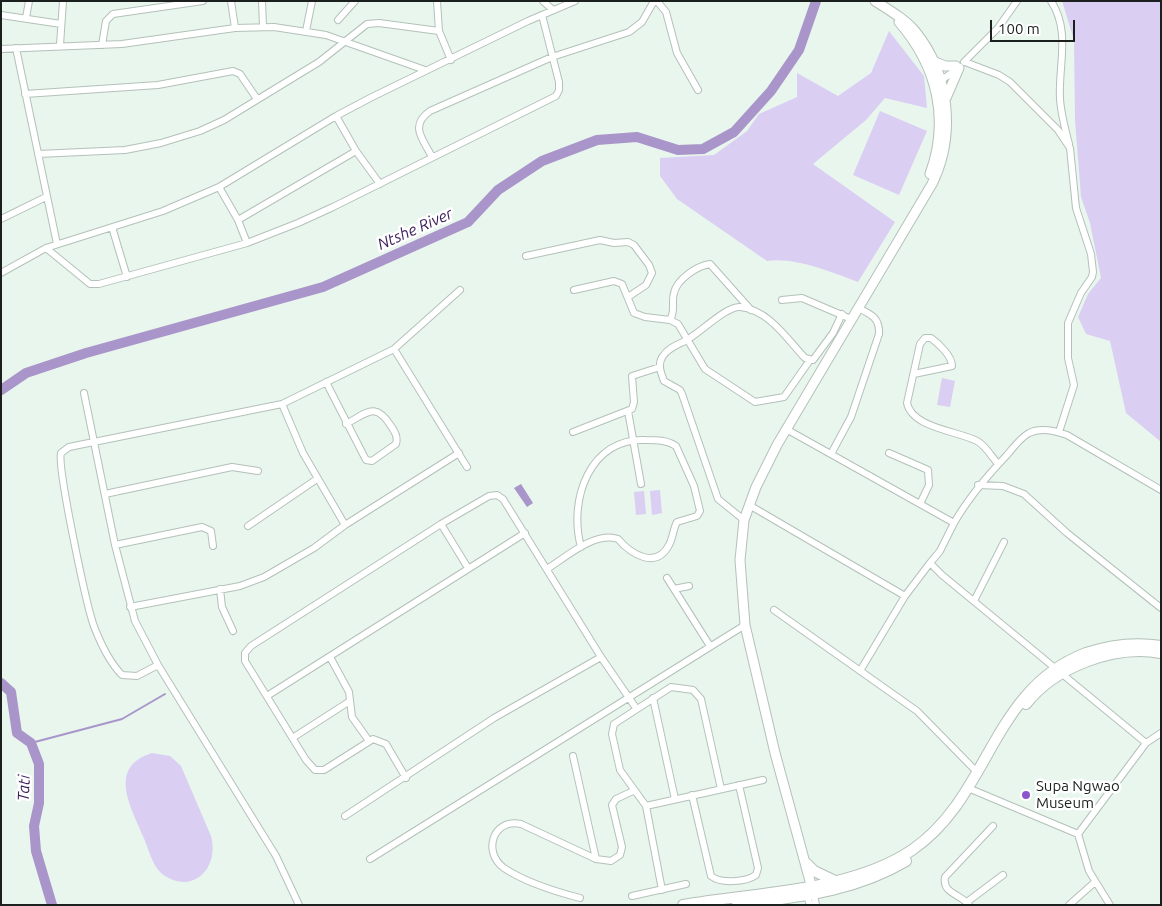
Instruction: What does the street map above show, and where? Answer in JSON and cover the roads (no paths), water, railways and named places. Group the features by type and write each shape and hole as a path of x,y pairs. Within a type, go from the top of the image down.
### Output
{"main road":[{"path":"737,905 811,895 874,878 914,856 945,830 1020,713 1039,691 1074,658 1114,646 1161,646"},
{"path":"683,905 811,895 833,880 875,869 912,850 942,823 971,789 977,772 1014,708 1030,689 1059,671 1098,658 1143,650 1161,653"},
{"path":"808,864 814,872 833,880"}],"street":[{"path":"26,18 29,1"},
{"path":"60,46 62,1"},
{"path":"102,45 106,21 112,14 203,1"},
{"path":"232,1 235,28"},
{"path":"262,1 263,26"},
{"path":"306,31 312,1"},
{"path":"338,20 356,1"},
{"path":"437,1 439,31 451,60"},
{"path":"543,1 553,10"},
{"path":"1,273 46,248 182,204 219,187 336,116 425,70 451,60 542,15 575,1"},
{"path":"432,157 418,124 425,115 495,80 552,57 629,32 642,22 655,1 666,12 677,53 698,90"},
{"path":"876,1 916,31 933,61 940,112 939,143 919,205"},
{"path":"937,80 961,65 998,28 1017,1"},
{"path":"1051,1 1059,17 1062,29 1060,100 1070,148 1074,201 1091,254 1093,272 1092,277 1081,293 1068,323 1068,358 1074,385 1058,432"},
{"path":"891,12 916,43 946,100"},
{"path":"1,15 61,24"},
{"path":"46,248 90,284 127,277 246,243 333,208 556,96 559,86 542,15"},
{"path":"38,154 125,150 161,143 200,131 319,62 362,26 373,24 439,31"},
{"path":"1,49 139,43 235,28 263,26 306,31 345,41 425,70"},
{"path":"16,48 46,197 58,244"},
{"path":"933,61 945,66 961,65 999,75 1010,82 1058,130 1070,148"},
{"path":"811,895 803,854 775,753 745,625 740,560 744,520 749,505 786,429 937,173 944,152 946,100 950,84 961,65"},
{"path":"25,94 158,85 234,72 240,74 258,99"},
{"path":"336,116 356,151 380,184"},
{"path":"238,220 356,151"},
{"path":"219,187 238,220 246,243"},
{"path":"1,219 46,197"},
{"path":"112,226 127,277"},
{"path":"526,256 600,240 628,242 634,245 649,265 652,274 646,285 628,297"},
{"path":"670,320 674,308 674,294 680,282 699,267 710,264 751,310"},
{"path":"574,290 618,282 624,287 634,313 645,317 670,320 678,324 705,369 755,402 784,397 810,360 816,358 842,314"},
{"path":"158,665 137,676 122,675 108,654 95,628 88,606 60,457 66,448 282,404 394,349 460,290"},
{"path":"782,300 802,298 852,319"},
{"path":"744,520 718,499 682,394 680,390 664,381 660,367 661,359 668,350 688,340 734,307 751,310 765,316 804,358 810,360"},
{"path":"831,454 851,417 879,334 880,326 875,316 858,308"},
{"path":"914,374 952,366 952,362 945,352 931,338 925,338 921,341 914,374 908,403 912,414 920,421 979,441 998,464"},
{"path":"394,349 467,467"},
{"path":"574,432 628,411 634,406 632,376 660,367"},
{"path":"326,382 346,424 366,460 372,461 396,444 395,431 384,414 378,410 372,410 346,424"},
{"path":"84,393 115,545 130,607 140,633 276,856 299,905"},
{"path":"282,404 303,453 344,525"},
{"path":"628,411 640,484"},
{"path":"786,429 954,523"},
{"path":"860,671 905,596 940,550 954,523 978,485 1028,433 1038,430 1058,432 1161,490"},
{"path":"547,569 582,547 611,537 618,539 631,553 638,557 652,558 661,554 669,545 677,522 697,516 700,512 694,486 676,446 665,441 634,439 610,448 589,471 578,502 577,522 582,547"},
{"path":"130,607 240,586 264,577 314,548 344,525 458,453"},
{"path":"889,453 928,470 929,485 920,504"},
{"path":"105,494 232,467 258,471"},
{"path":"248,526 317,479"},
{"path":"978,485 1003,486 1024,494 1067,533 1161,608"},
{"path":"406,778 386,744 378,739 369,741 319,771 311,767 245,661 245,653 251,646 441,524 490,496 496,495 502,499 601,657 636,708"},
{"path":"749,505 905,596"},
{"path":"441,524 468,568"},
{"path":"115,545 202,527 211,531 213,546"},
{"path":"267,696 525,533"},
{"path":"974,600 1004,542"},
{"path":"930,563 1146,743"},
{"path":"667,578 710,646"},
{"path":"674,589 689,586"},
{"path":"220,589 222,607 233,631"},
{"path":"774,610 916,711 977,772"},
{"path":"370,859 745,625"},
{"path":"330,657 348,688 352,718 369,741"},
{"path":"345,816 406,778 494,718 601,657"},
{"path":"662,890 646,806 620,770 612,734 617,720 671,687 693,690 699,695 720,789"},
{"path":"653,698 676,798"},
{"path":"294,737 350,700"},
{"path":"1078,834 1146,743 1161,733"},
{"path":"573,756 596,859"},
{"path":"646,806 763,780"},
{"path":"692,795 711,876 722,881 750,878 756,875 758,868 739,785"},
{"path":"971,789 1078,834"},
{"path":"580,898 504,868 493,855 492,840 496,832 504,825 514,822 596,859 611,862 620,855 622,847 612,805 616,799 634,790"},
{"path":"993,826 945,877 944,882 949,891 968,903 1003,875"},
{"path":"1078,834 1089,871 1110,905"},
{"path":"803,854 808,864 811,895"},
{"path":"1069,905 1095,882"},
{"path":"632,896 686,884"}],"waterway":[{"name":"Ntshe River","path":"1,390 26,373 86,353 323,287 468,222 498,190 542,161 597,140 637,137 678,150 703,149 734,132 771,91 799,50 816,1"},
{"name":"Tati","path":"1,683 11,692 17,733 31,743 39,764 39,803 34,826 36,851 52,905"},
{"path":"31,743 122,719 165,694"}],"place":[{"name":"Supa Ngwao Museum","path":"1026,795"}]}
